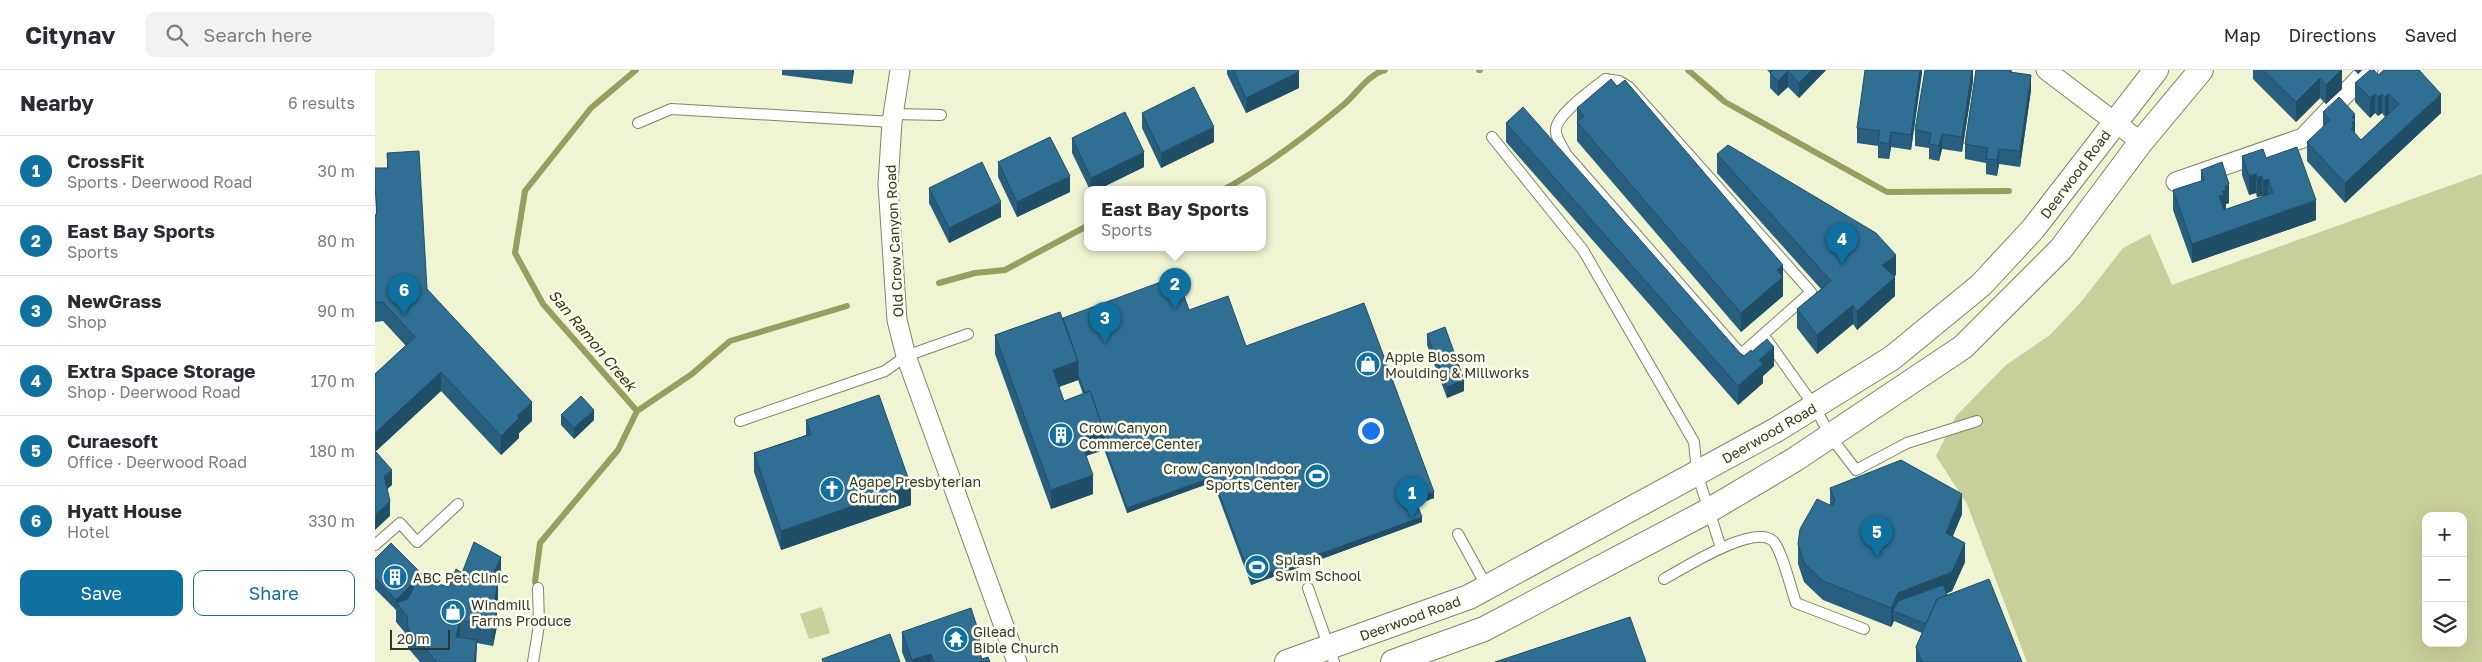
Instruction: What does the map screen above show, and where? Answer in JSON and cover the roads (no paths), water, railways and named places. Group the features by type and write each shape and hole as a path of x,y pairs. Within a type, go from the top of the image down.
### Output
{"street":[{"name":"Old Crow Canyon Road","path":"900,70 892,118 888,184 897,320 906,356 1017,662"},
{"path":"2046,70 2141,142"},
{"name":"Deerwood Road","path":"1287,662 1331,655 1469,597 1815,407 1892,358 1981,285 2033,229 2156,70"},
{"path":"1393,662 1484,629 1708,511 1830,436 1963,347 2061,249 2141,142 2201,70"},
{"path":"2176,182 2303,138 2368,70"}],"lane":[{"path":"1605,80 1619,81 1629,87 1811,292 1763,334 1741,354 1566,154 1557,138 1555,128 1562,116 1605,80"},
{"path":"638,123 671,109 892,118 941,115"},
{"path":"1492,137 1583,250 1694,442 1697,473 1721,548"},
{"path":"740,421 885,371 906,356 968,334"},
{"path":"1763,334 1815,407 1830,436 1856,470 1907,443 1977,421"},
{"path":"375,546 400,523 417,542 458,504"},
{"path":"1458,534 1487,587"},
{"path":"1664,579 1721,548 1748,538 1762,536 1773,541 1781,556 1796,603 1865,629"},
{"path":"533,662 539,625 538,588"},
{"path":"1308,588 1331,655"}],"waterway":[{"name":"San Ramon Creek","path":"535,582 540,543 618,450 637,411 543,304 515,253 525,191 591,108 636,70"},
{"path":"1230,186 1254,172 1299,140 1347,102 1373,76 1385,70"},
{"path":"1688,70 1725,102 1887,192 2009,191"},
{"path":"939,283 975,273 1005,270 1084,228"},
{"path":"637,411 692,374 730,341 847,306"}],"place":[{"name":"Extra Space Storage","path":"1842,264"},
{"name":"East Bay Sports","path":"1175,309"},
{"name":"Hyatt House","path":"404,315"},
{"name":"NewGrass","path":"1105,343"},
{"name":"Apple Blossom Moulding & Millworks","path":"1368,364"},
{"name":"Crow Canyon Commerce Center","path":"1061,435"},
{"name":"Crow Canyon Indoor Sports Center","path":"1317,476"},
{"name":"Agape Presbyterian Church","path":"832,489"},
{"name":"CrossFit","path":"1412,518"},
{"name":"Curaesoft","path":"1877,557"},
{"name":"Splash Swim School","path":"1257,567"},
{"name":"ABC Pet Clinic","path":"395,577"},
{"name":"Windmill Farms Produce","path":"453,612"},
{"name":"Gilead Bible Church","path":"956,639"}]}
